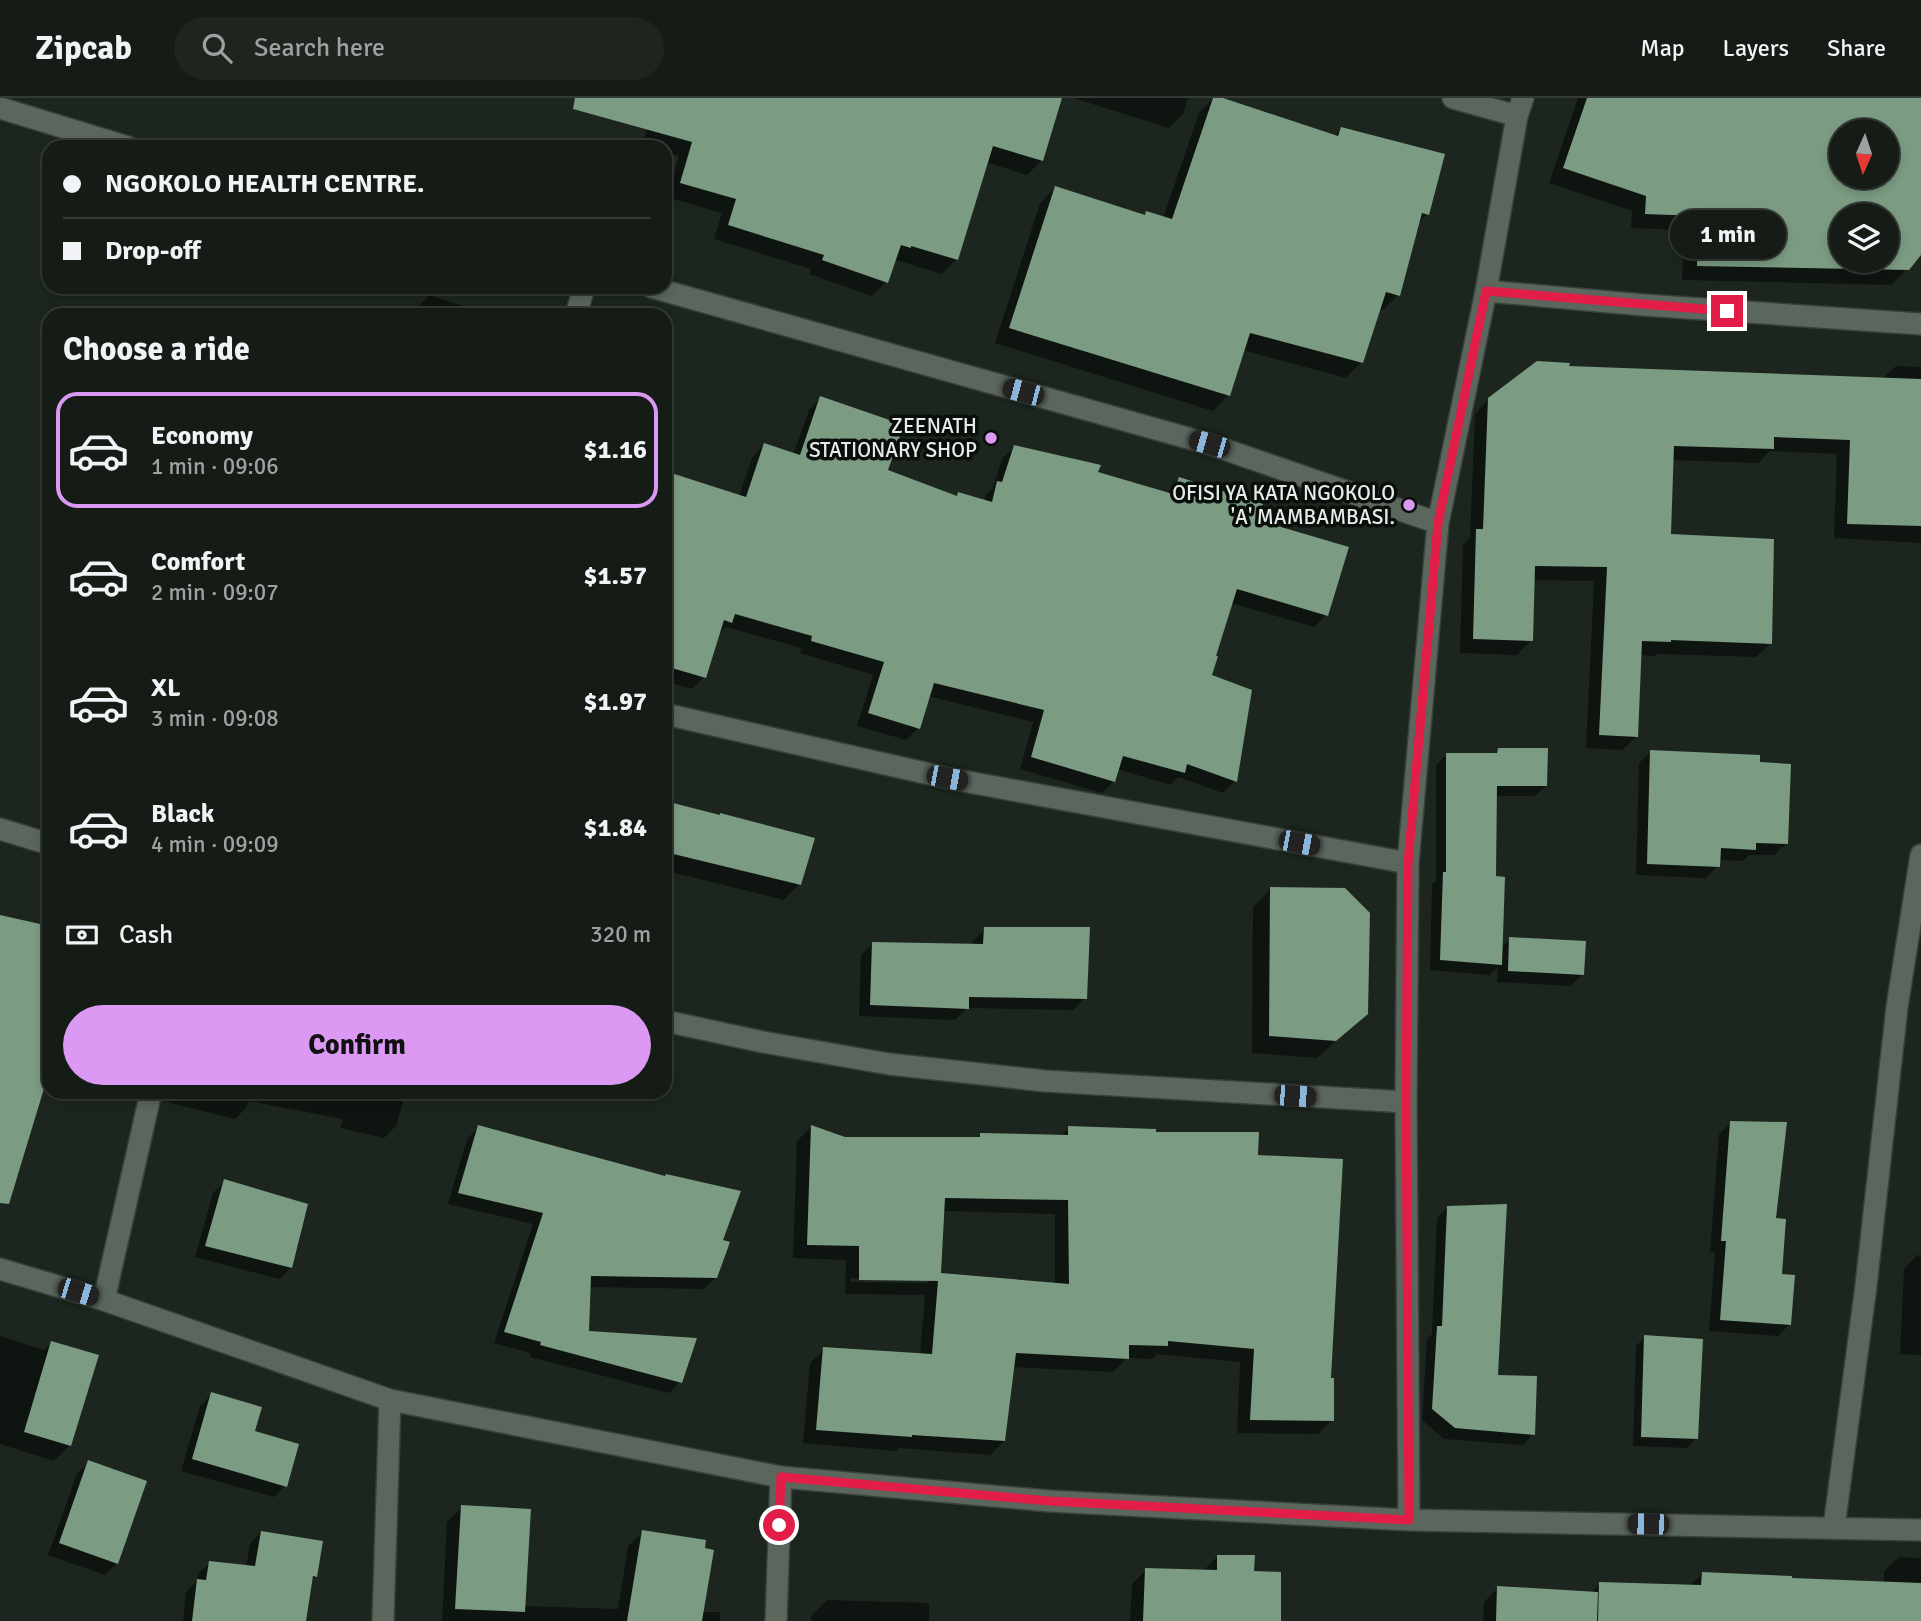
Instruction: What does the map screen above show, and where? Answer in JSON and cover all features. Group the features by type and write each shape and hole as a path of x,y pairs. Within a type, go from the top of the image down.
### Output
{"street":[{"path":"1409,1520 1406,1102 1408,863 1438,523 1486,291 1520,107 1453,98"},
{"path":"0,108 105,140"},
{"path":"1486,291 1921,324"},
{"path":"672,293 1209,444 1438,523"},
{"path":"672,716 947,778 1408,863"},
{"path":"0,829 42,842"},
{"path":"1834,1527 1866,1286 1898,1007 1921,855"},
{"path":"672,1022 763,1042 890,1064 1045,1081 1406,1102"},
{"path":"104,1300 149,1099"},
{"path":"0,1269 104,1300 390,1400 781,1477 1049,1501 1409,1520 1921,1530"},
{"path":"383,1621 390,1400"},
{"path":"776,1621 781,1477"}],"building":[{"path":"575,98 1062,98 1043,161 993,146 958,260 901,245 888,283 822,260 824,255 728,225 736,199 680,183 692,142 573,109"},
{"path":"1213,98 1223,98 1338,136 1341,127 1445,154 1429,215 1422,213 1400,296 1386,292 1363,363 1250,333 1230,396 1009,328 1055,186 1145,215 1146,211 1172,219"},
{"path":"1587,98 1921,98 1921,255 1909,270 1899,270 1899,203 1829,203 1829,268 1697,266 1698,216 1645,214 1646,196 1563,168"},
{"path":"1537,361 1570,363 1569,366 1921,379 1921,526 1847,524 1850,440 1774,437 1774,449 1674,446 1671,534 1774,539 1772,644 1642,641 1638,737 1599,735 1607,567 1535,566 1533,641 1473,639 1476,529 1483,529 1488,398"},
{"path":"820,396 904,425 888,470 957,496 958,492 992,502 997,481 1002,482 1014,445 1101,465 1098,472 1173,494 1179,477 1263,504 1257,520 1349,547 1328,616 1237,589 1212,675 1252,690 1237,782 1187,764 1185,773 1123,756 1115,782 1031,757 1044,710 934,683 920,729 868,713 884,662 811,641 812,636 735,614 732,623 724,620 706,678 672,668 672,473 746,497 764,443 800,455"},
{"path":"1498,748 1548,748 1547,786 1497,786 1496,876 1505,877 1502,965 1440,960 1443,872 1446,872 1446,753 1497,753"},
{"path":"1650,750 1760,755 1760,762 1791,764 1788,844 1756,843 1756,850 1721,848 1720,867 1647,864"},
{"path":"672,803 815,838 801,885 672,854"},
{"path":"1270,887 1345,888 1370,913 1368,1014 1336,1041 1269,1036"},
{"path":"0,915 42,924 42,1095 9,1204 0,1203"},
{"path":"984,927 1090,927 1087,999 969,997 969,1009 870,1005 872,942 983,944"},
{"path":"1509,937 1586,941 1584,975 1508,971"},
{"path":"1730,1121 1787,1122 1776,1218 1786,1219 1782,1274 1795,1275 1791,1325 1720,1320 1726,1241 1721,1241"},
{"path":"478,1125 665,1176 666,1174 741,1191 723,1240 730,1242 717,1278 591,1276 589,1331 697,1338 682,1383 540,1345 541,1342 504,1332 543,1213 458,1193"},
{"path":"811,1125 845,1137 980,1137 980,1133 1068,1135 1068,1126 1156,1129 1156,1132 1259,1132 1258,1155 1343,1159 1331,1378 1334,1378 1334,1421 1250,1420 1254,1349 1168,1341 1168,1346 1129,1345 1129,1359 1016,1353 1005,1441 816,1430 823,1347 932,1354 938,1281 859,1280 859,1246 807,1245","holes":["945,1198 1068,1200 1069,1284 941,1273"]},
{"path":"224,1179 308,1204 292,1268 205,1246"},
{"path":"1507,1204 1498,1375 1537,1376 1535,1435 1455,1428 1432,1409 1437,1326 1442,1326 1447,1206"},
{"path":"1644,1335 1703,1339 1698,1439 1641,1437"},
{"path":"51,1341 99,1355 71,1446 24,1432"},
{"path":"211,1392 262,1407 255,1431 299,1444 287,1487 192,1459"},
{"path":"88,1460 147,1481 118,1564 59,1543"},
{"path":"461,1505 531,1509 525,1612 455,1609"},
{"path":"642,1530 706,1540 705,1548 714,1550 702,1621 627,1621"},
{"path":"261,1531 323,1541 317,1577 313,1576 306,1621 192,1621 197,1579 206,1580 209,1561 255,1566"},
{"path":"1217,1555 1255,1555 1254,1571 1281,1572 1281,1621 1143,1621 1145,1568 1217,1570"},
{"path":"1702,1572 1921,1583 1921,1621 1598,1621 1599,1582 1701,1585"},
{"path":"1497,1586 1598,1592 1597,1621 1496,1621"}],"place":[{"name":"ZEENATH STATIONARY SHOP","path":"991,438"},
{"name":"OFISI YA KATA NGOKOLO 'A' MAMBAMBASI.","path":"1409,505"}],"route":[{"path":"779,1525 781,1477 1049,1501 1409,1520 1406,1102 1408,863 1438,523 1486,291 1727,311"}]}
